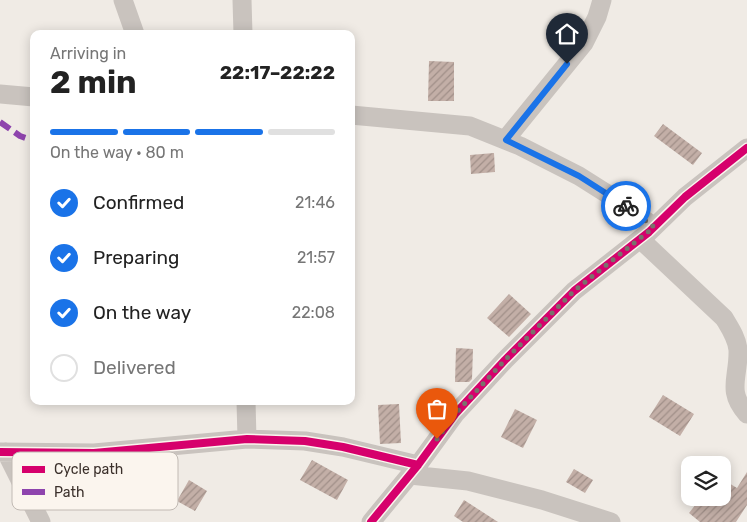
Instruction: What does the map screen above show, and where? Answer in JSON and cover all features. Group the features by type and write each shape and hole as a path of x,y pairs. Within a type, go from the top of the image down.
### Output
{"street":[{"path":"123,0 134,30"},
{"path":"242,0 243,30"},
{"path":"506,140 584,43 597,17 602,0"},
{"path":"0,94 30,97"},
{"path":"355,114 470,126 506,140 579,176 628,207 654,227"},
{"path":"372,522 414,470 456,413 505,360 574,291 640,239 685,197 747,148"},
{"path":"640,239 724,318 734,333 738,349 734,391 740,406 747,414"},
{"path":"246,405 247,439"},
{"path":"105,452 247,439 305,441 343,447 414,470 468,481 542,500 611,522"},
{"path":"3,452 12,469"},
{"path":"34,510 41,522"}],"building":[{"path":"429,61 454,62 454,101 428,101"},
{"path":"663,124 702,153 693,165 654,136"},
{"path":"494,153 495,172 471,174 470,155"},
{"path":"509,294 531,314 509,337 487,318"},
{"path":"456,348 473,349 472,379 469,382 455,382"},
{"path":"663,395 694,414 680,436 649,417"},
{"path":"399,404 401,443 380,444 378,405"},
{"path":"515,409 537,420 523,448 501,437"},
{"path":"312,460 348,480 337,500 300,480"},
{"path":"574,469 593,480 585,493 566,482"},
{"path":"747,472 747,505 736,522 700,522 689,513 695,506 731,506 731,484 737,488"},
{"path":"189,480 207,491 195,511 178,502"},
{"path":"464,500 498,522 463,522 454,516"}],"marked path":[{"path":"0,122 20,136 30,140"}],"cycle path":[{"path":"371,522 418,465 456,413 505,360 574,291 649,232 685,197 747,148"},
{"path":"105,452 247,439 305,441 343,447 418,465"},
{"path":"0,452 12,452"}],"way so far":[{"path":"437,439 456,413 505,360 574,291 654,227 626,206"}],"route":[{"path":"567,64 506,140 579,176 626,206"}]}
